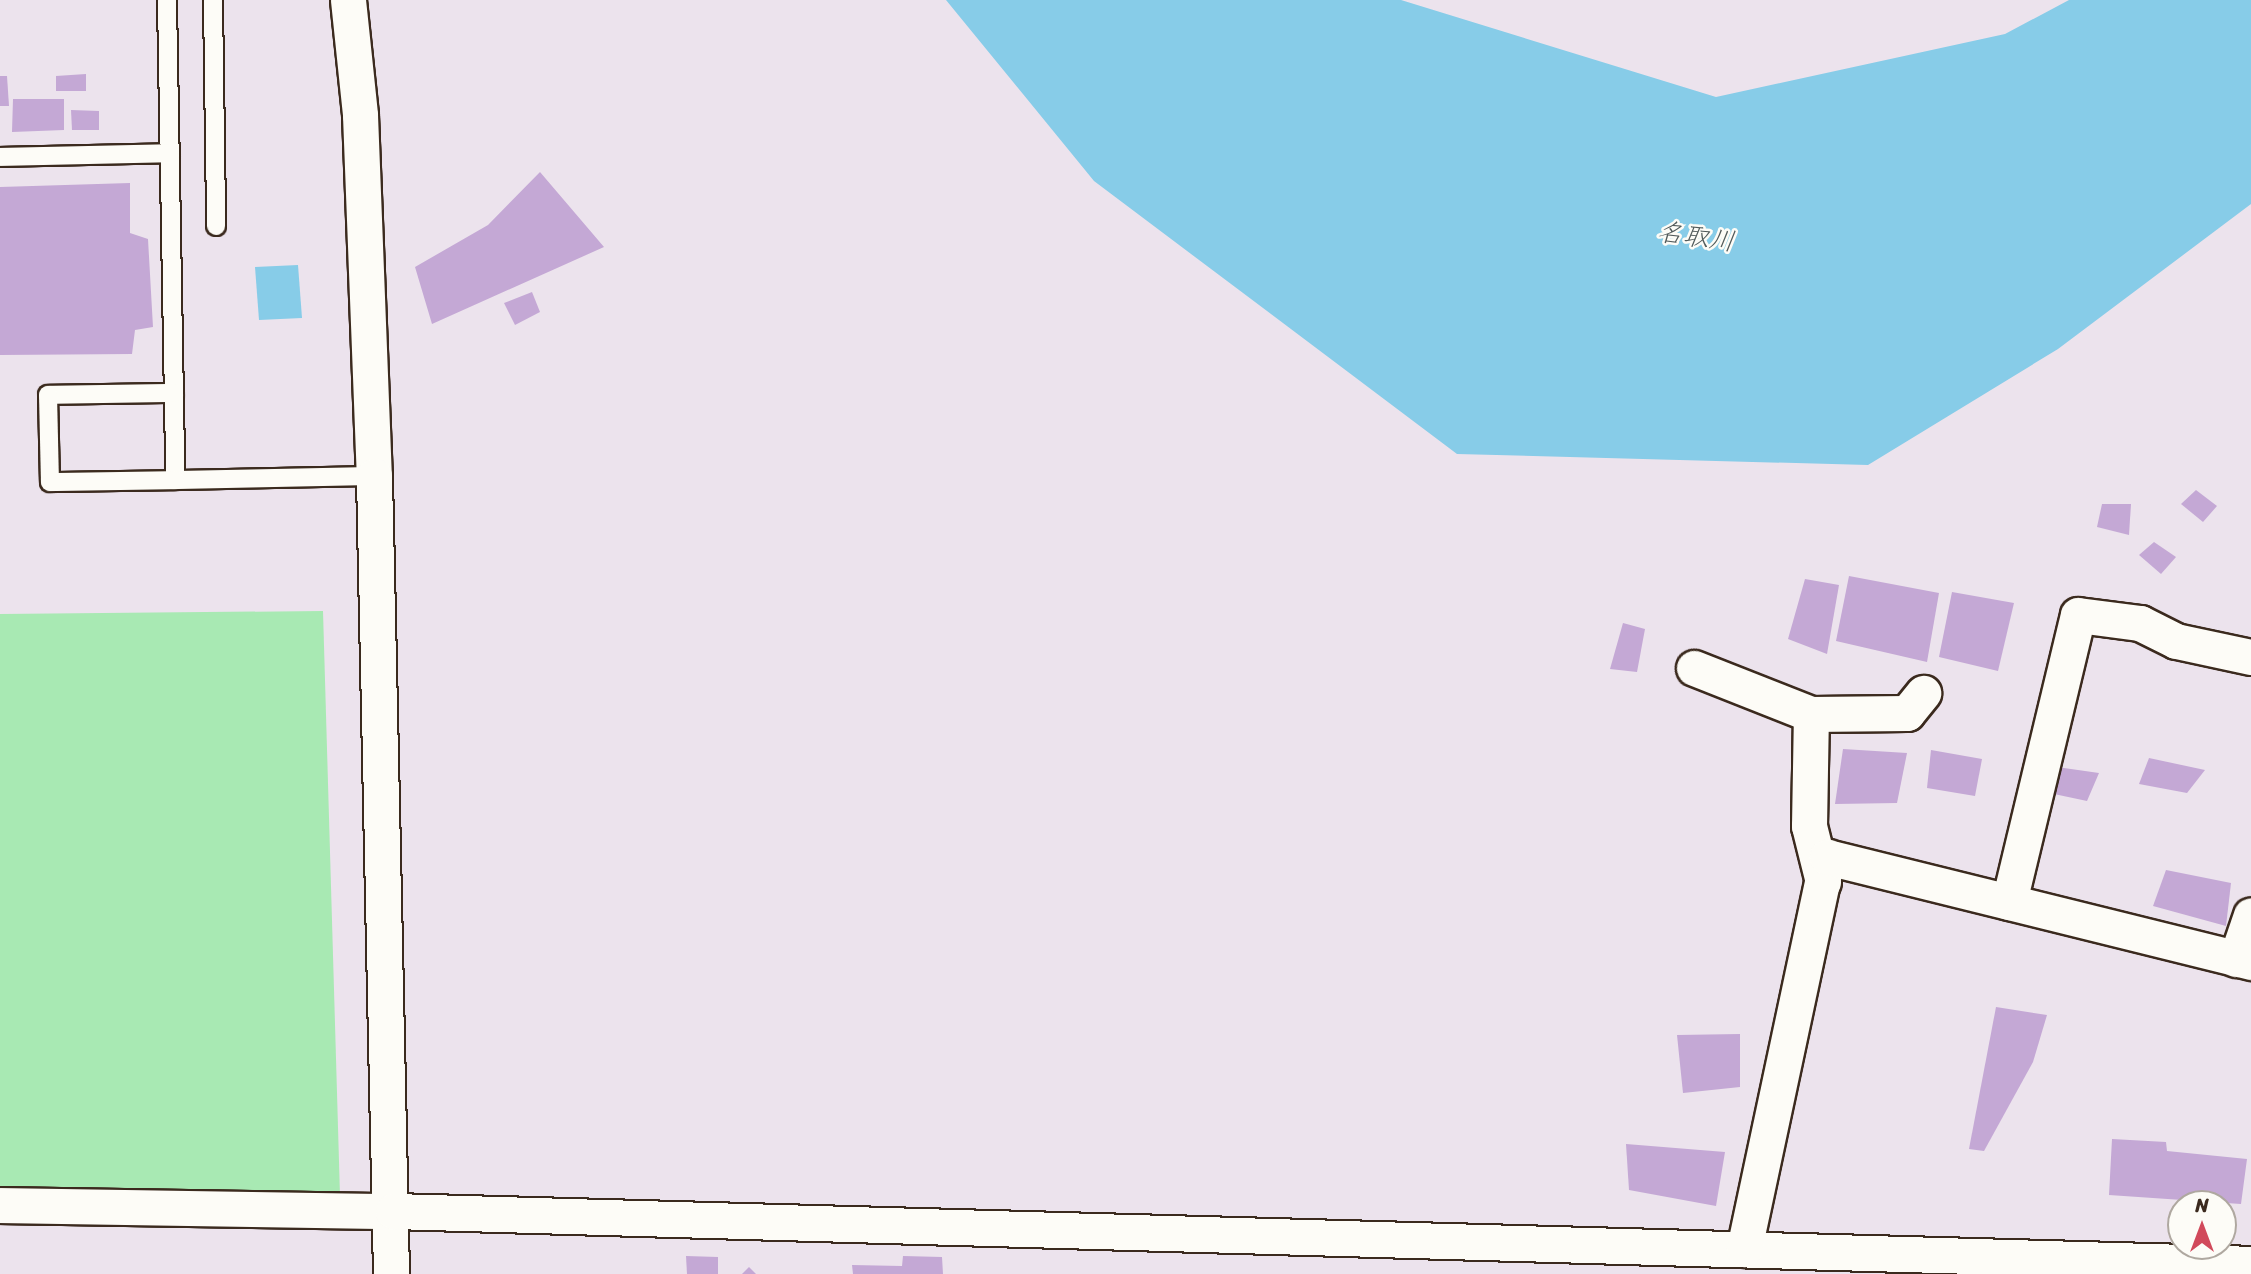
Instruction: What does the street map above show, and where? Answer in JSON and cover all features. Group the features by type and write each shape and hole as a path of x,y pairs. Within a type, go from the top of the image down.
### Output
{"street":[{"path":"348,0 360,115 374,476 393,1211 391,1274"},
{"path":"2009,902 2078,615 2140,623 2176,641 2251,657"},
{"path":"1694,668 1811,714 1908,713 1923,693"},
{"path":"1811,714 1809,826 1823,881"},
{"path":"1725,1257 1828,857 2244,960 2251,915"},
{"path":"0,1205 393,1211 1725,1257 2251,1264"}],"lane":[{"path":"167,0 175,480"},
{"path":"213,0 216,226"},
{"path":"0,156 170,153"},
{"path":"174,393 48,395 50,482 374,476"}],"green space":[{"path":"323,611 340,1196 0,1191 0,614"}],"water":[{"name":"名取川","path":"946,0 1401,0 1716,97 2005,34 2069,0 2251,0 2251,204 2058,349 1868,465 1457,454 1094,181"},
{"path":"298,265 302,318 259,320 255,267"}],"building":[{"path":"86,74 86,91 56,91 56,76"},
{"path":"0,76 7,76 9,106 0,106"},
{"path":"13,99 64,99 64,130 12,132"},
{"path":"71,110 99,111 99,130 72,130"},
{"path":"540,172 604,247 432,324 415,267 488,225"},
{"path":"130,183 130,233 148,239 153,327 135,330 132,354 0,355 0,187"},
{"path":"532,292 540,312 515,325 504,303"},
{"path":"2196,490 2217,506 2203,522 2181,504"},
{"path":"2102,504 2131,504 2129,535 2097,527"},
{"path":"2154,542 2176,557 2161,574 2139,555"},
{"path":"1849,576 1939,593 1927,662 1836,641"},
{"path":"1805,579 1839,585 1827,654 1788,639"},
{"path":"1952,592 2014,603 1998,671 1939,657"},
{"path":"1623,623 1645,629 1637,672 1610,669"},
{"path":"1843,749 1907,753 1897,803 1835,804"},
{"path":"1931,750 1982,759 1975,796 1927,788"},
{"path":"2149,758 2205,770 2187,793 2139,784"},
{"path":"2057,767 2099,773 2087,801 2054,794"},
{"path":"2166,870 2231,883 2226,926 2153,906"},
{"path":"1996,1007 2047,1015 2033,1062 1984,1151 1969,1149"},
{"path":"1740,1034 1740,1087 1683,1093 1677,1035"},
{"path":"2112,1139 2166,1142 2167,1151 2247,1159 2241,1204 2237,1204 2237,1190 2167,1190 2167,1199 2109,1195"},
{"path":"1626,1144 1725,1152 1716,1206 1629,1190"},
{"path":"686,1256 718,1257 718,1274 687,1274"},
{"path":"903,1256 942,1257 943,1274 853,1274 852,1265 902,1266"},
{"path":"1901,1266 2008,1274 1902,1274"},
{"path":"749,1267 756,1274 742,1274"}]}
